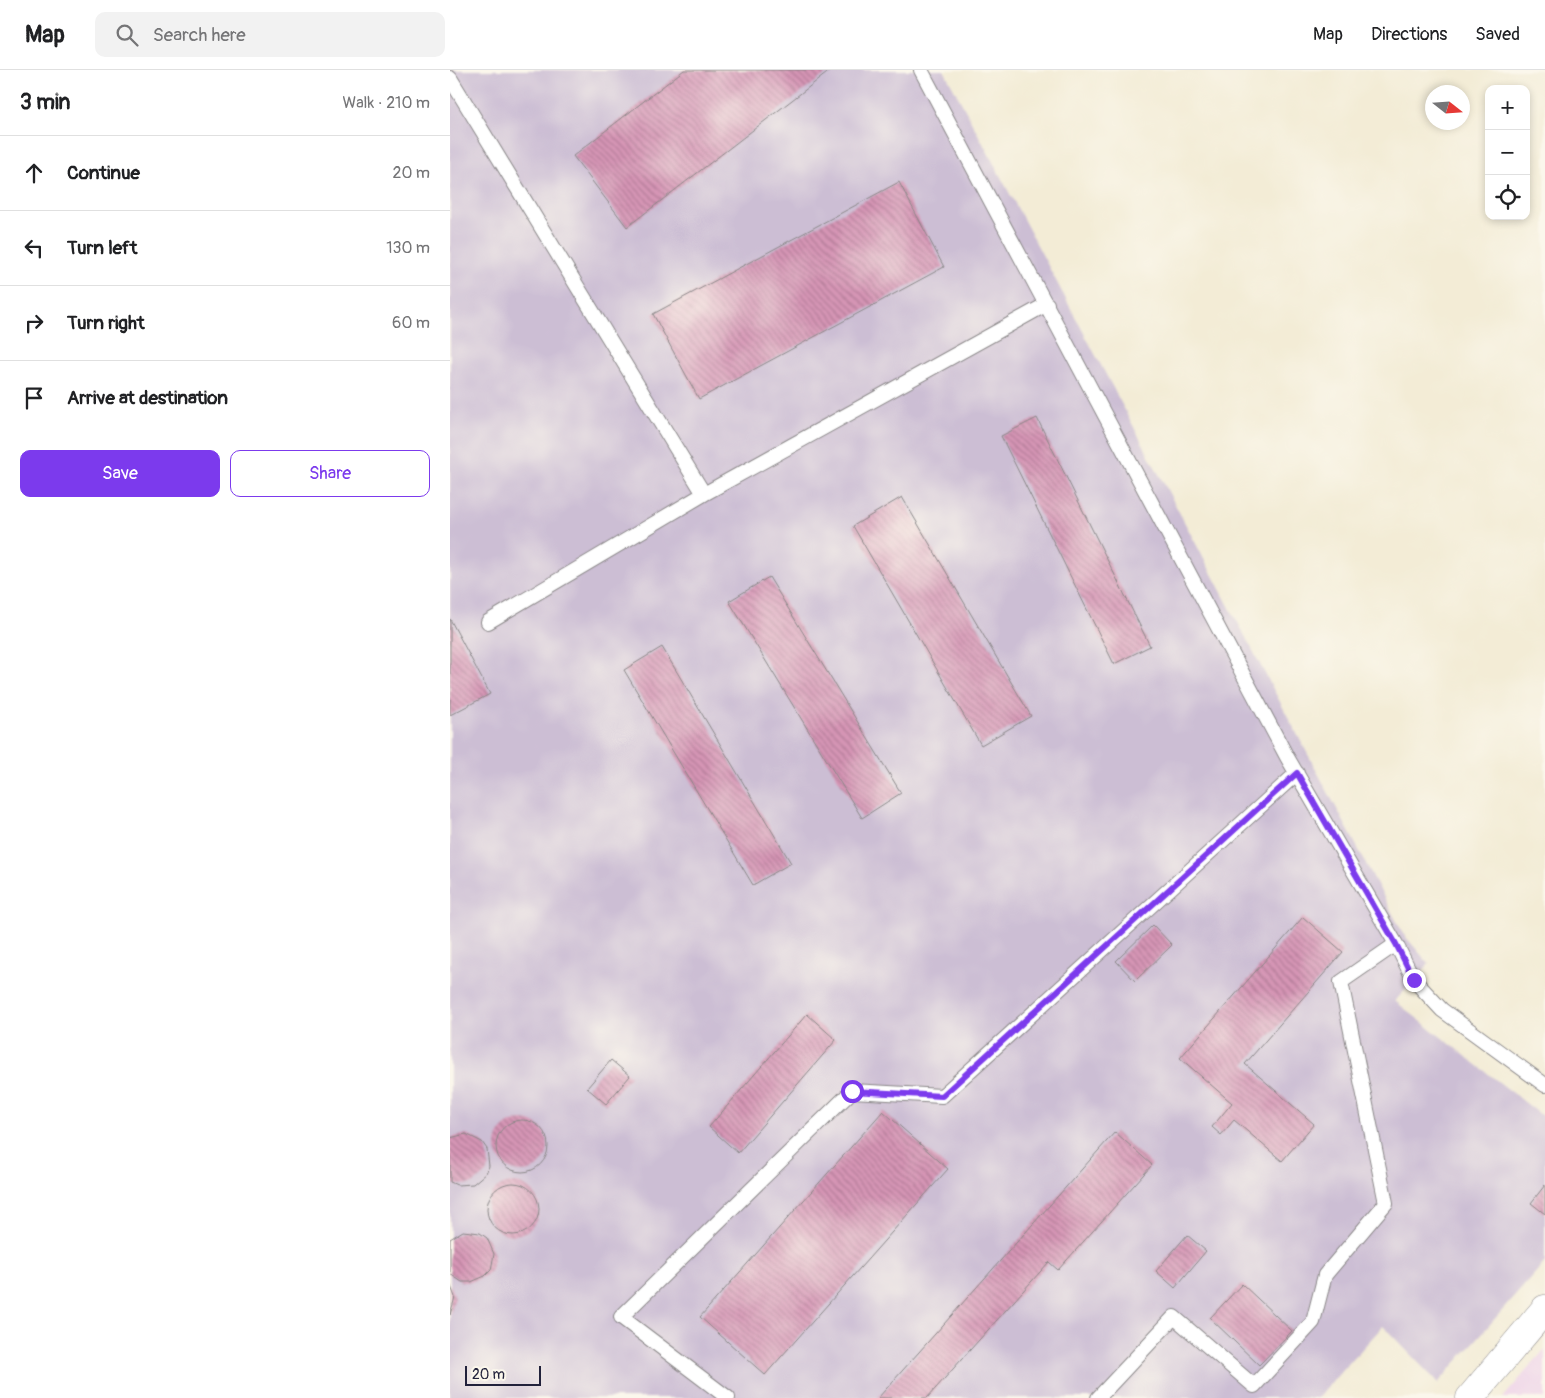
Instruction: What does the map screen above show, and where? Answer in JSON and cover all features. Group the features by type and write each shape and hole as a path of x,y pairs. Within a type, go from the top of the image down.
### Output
{"street":[{"path":"1470,1398 1545,1310"}],"lane":[{"path":"921,70 1297,773 1396,944 1414,980 1442,1010 1545,1085"},
{"path":"450,78 704,494"},
{"path":"488,622 704,494 1047,304"},
{"path":"728,1398 621,1318 852,1091 942,1096 1297,773"},
{"path":"1098,1398 1174,1317 1254,1386 1313,1322 1325,1275 1386,1203 1341,982 1396,944"}],"shaded area":[{"path":"450,70 944,70 1404,935 1429,964 1395,1001 1545,1118 1545,1262 1438,1383 1383,1326 1317,1398 450,1398"},
{"path":"1545,1349 1545,1398 1503,1398"}],"building":[{"path":"684,70 831,70 627,227 573,156"},
{"path":"899,182 944,267 699,399 653,314"},
{"path":"1037,418 1150,646 1114,664 1001,436"},
{"path":"902,497 1031,716 981,745 853,526"},
{"path":"769,577 901,793 862,818 729,601"},
{"path":"450,619 490,694 450,715"},
{"path":"662,647 791,863 753,885 624,670"},
{"path":"1303,917 1343,952 1245,1064 1314,1124 1282,1161 1234,1120 1221,1135 1212,1127 1232,1103 1180,1058"},
{"path":"1153,925 1172,945 1135,981 1116,961"},
{"path":"807,1014 836,1040 738,1153 709,1127"},
{"path":"611,1060 630,1076 606,1104 587,1088"},
{"path":"883,1111 948,1169 765,1375 700,1317"},
{"path":"522,1120 532,1122 540,1128 546,1136 548,1146 546,1156 540,1164 532,1170 522,1172 512,1170 504,1164 498,1156 496,1146 498,1136 504,1128 512,1122"},
{"path":"1115,1132 1152,1165 1058,1270 1049,1262 927,1398 878,1398"},
{"path":"466,1134 482,1142 487,1149 489,1166 486,1173 473,1184 457,1185 450,1182 450,1138"},
{"path":"513,1183 523,1185 531,1191 537,1199 539,1209 537,1219 531,1227 523,1233 513,1235 503,1233 495,1227 489,1219 487,1209 489,1199 495,1191 503,1185"},
{"path":"1545,1185 1545,1214 1531,1203"},
{"path":"463,1231 480,1233 487,1238 494,1254 491,1270 485,1276 471,1282 462,1282 450,1274 450,1239"},
{"path":"1187,1235 1206,1251 1175,1288 1156,1271"},
{"path":"450,1284 455,1297 450,1315"},
{"path":"1242,1284 1292,1331 1259,1365 1210,1318"}],"route":[{"path":"852,1091 942,1096 1297,773 1396,944 1414,980"}]}
